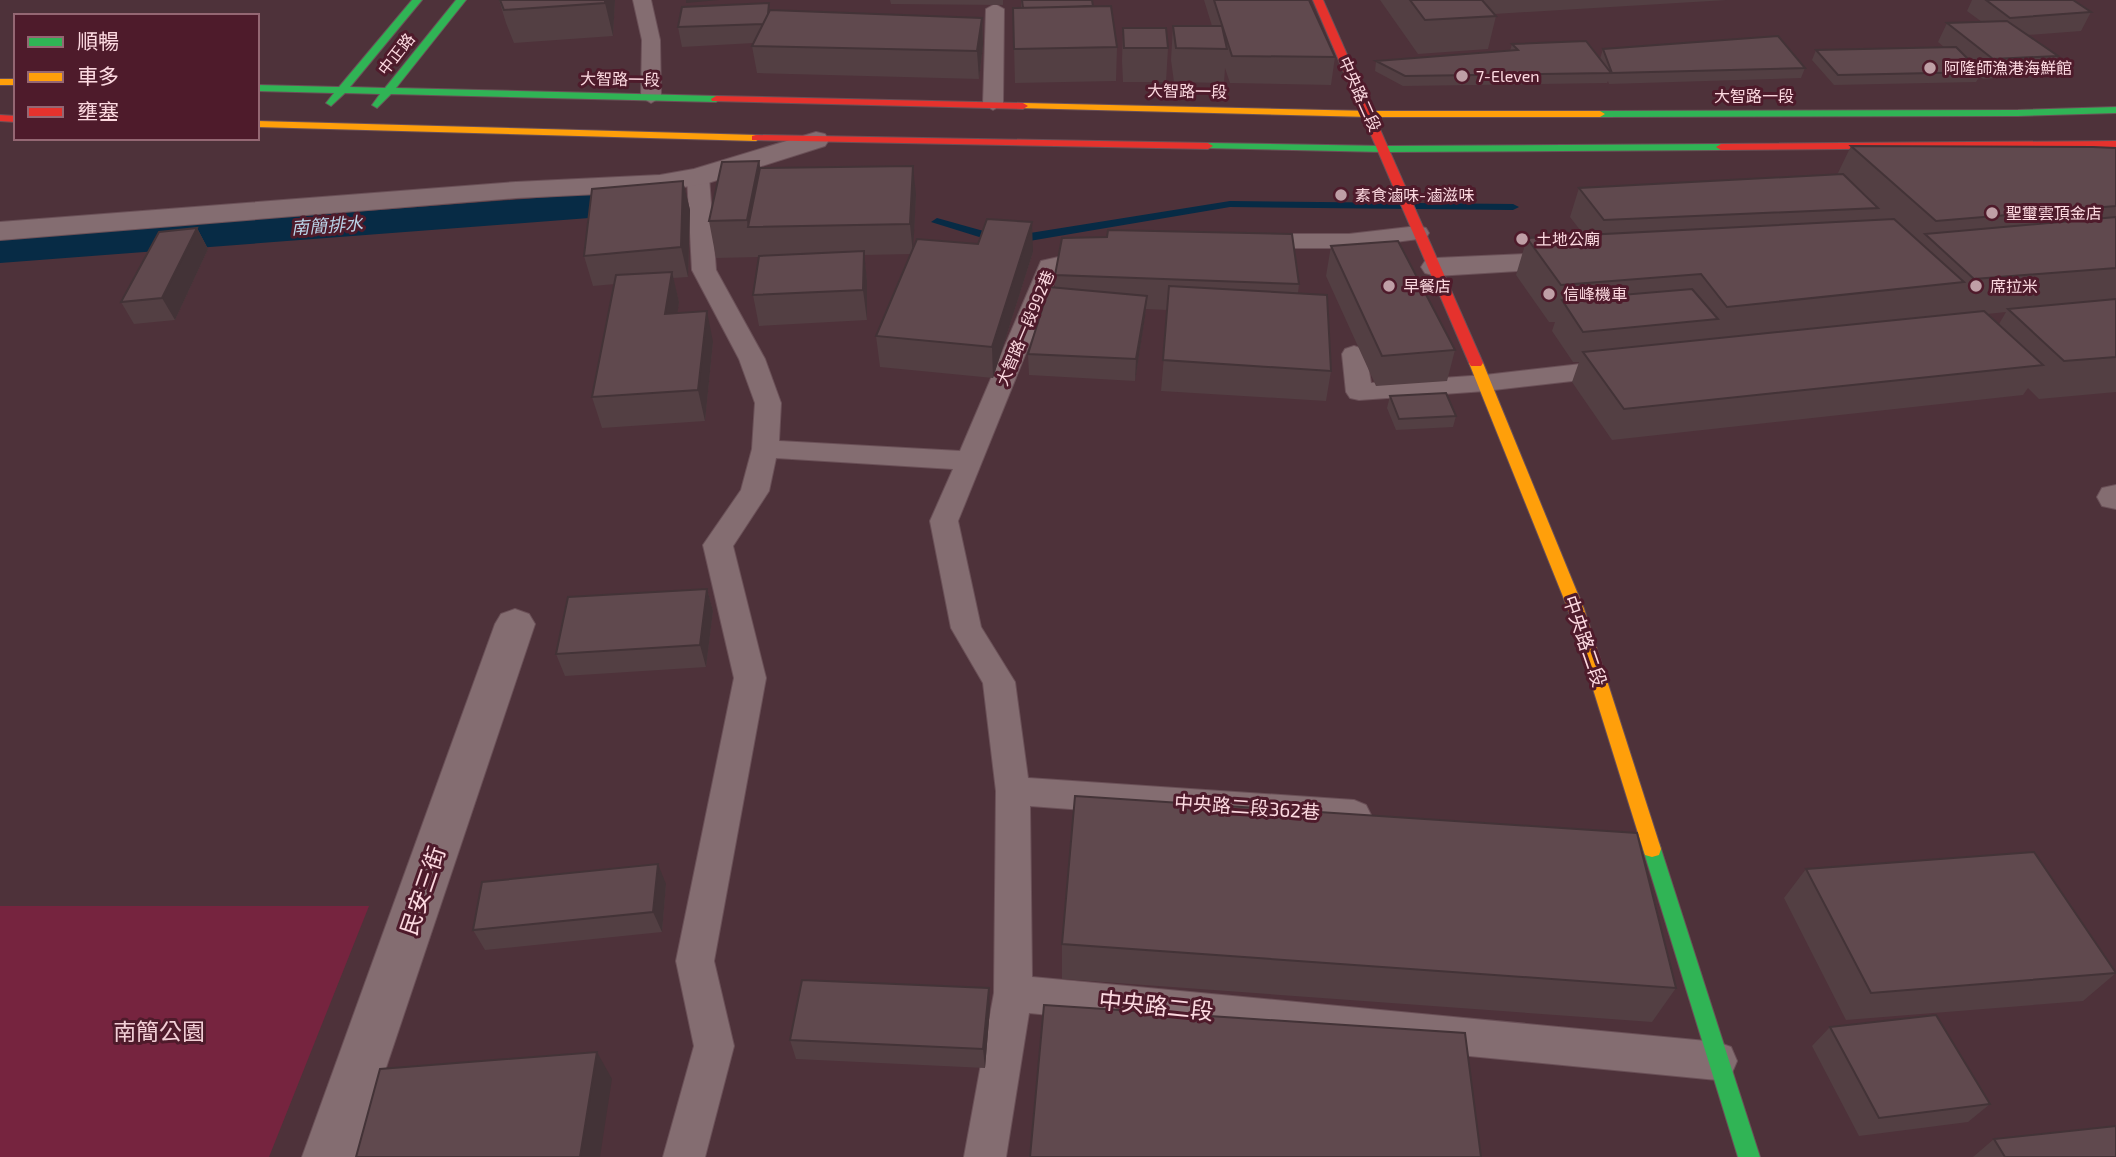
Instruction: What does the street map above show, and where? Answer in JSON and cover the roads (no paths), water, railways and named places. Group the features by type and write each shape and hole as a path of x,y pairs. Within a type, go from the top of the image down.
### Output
{"street":[{"name":"中正路","path":"311,125 417,0"},
{"name":"中正路","path":"356,127 388,93 461,0"},
{"name":"中央路二段","path":"1318,0 1370,114 1418,233 1436,267 1576,609 1634,834 1749,1157"},
{"name":"大智路一段","path":"259,88 1370,114 2018,113 2116,110"},
{"path":"2018,113 2091,95"},
{"path":"259,124 816,140 1384,149 2116,144"},
{"path":"0,231 516,190 660,183 698,177 816,140"},
{"path":"2061,145 2116,157"},
{"path":"1436,267 1601,259"},
{"name":"民安三街","path":"330,1157 515,624"}],"lane":[{"path":"642,0 650,40 651,97"},
{"path":"993,104 995,9"},
{"path":"684,1157 714,1046 695,961 750,678 718,545 755,491 765,449 768,403 752,359 704,270 698,177"},
{"path":"1224,241 1349,241 1418,233"},
{"name":"大智路一段992巷","path":"970,461 1049,265 1116,252"},
{"path":"1354,354 1359,392 1485,383 1634,366"},
{"path":"765,449 970,461 944,521 966,628 999,682 1013,791 1013,993 985,1157"},
{"name":"中央路二段362巷","path":"1013,791 1386,817"},
{"name":"中央路二段","path":"1013,993 1717,1061"}],"waterway":[{"name":"南簡排水","path":"0,251 654,201"},
{"path":"937,222 1005,241 1230,204 1513,207"}],"place":[{"name":"阿隆師漁港海鮮館","path":"1930,68"},
{"name":"7-Eleven","path":"1462,76"},
{"name":"素食滷味-滷滋味","path":"1341,195"},
{"name":"聖璽雲頂金店","path":"1992,213"},
{"name":"土地公廟","path":"1522,239"},
{"name":"早餐店","path":"1389,286"},
{"name":"席拉米","path":"1976,286"},
{"name":"信峰機車","path":"1549,294"}],"park label":[{"name":"南簡公園","path":"159,1032"}]}
